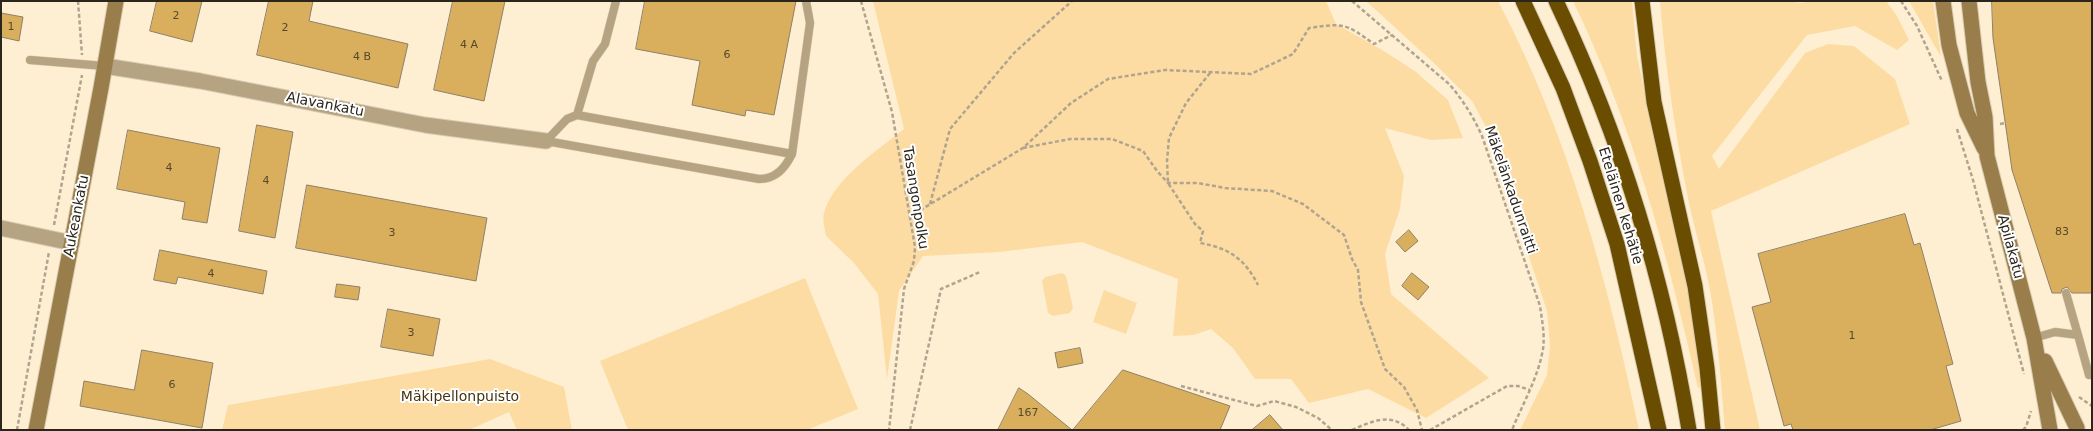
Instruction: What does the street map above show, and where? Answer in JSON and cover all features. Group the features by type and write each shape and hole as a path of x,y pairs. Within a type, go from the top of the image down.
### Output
{"highway":[{"path":"1516,1 1563,88"},
{"name":"Eteläinen kehätie","path":"1523,1 1563,88 1590,161 1617,244 1659,430"},
{"name":"Eteläinen kehätie","path":"1556,1 1598,95 1638,216 1669,330 1689,430"},
{"path":"1642,1 1654,102 1695,286 1707,368 1713,430"}],"street":[{"name":"Aukeankatu","path":"36,430 116,1"},
{"name":"Apilakatu","path":"1943,1 1949,45 1967,113 1987,156 2034,338 2051,430"},
{"name":"Apilakatu","path":"1969,1 1978,82 1985,117 1987,156"},
{"name":"Alavankatu","path":"105,66 200,81 425,125 546,142"},
{"path":"1,228 52,237 72,243"},
{"name":"Apilakatu","path":"2034,338 2078,429"},
{"path":"2051,430 2067,425 2078,429"}],"lane":[{"path":"577,115 593,62 605,44 616,1"},
{"path":"546,142 759,179 768,179 778,174 785,167 792,154 810,23 806,1"},
{"path":"30,60 105,66"},
{"path":"546,142 567,119 577,115 792,154"},
{"path":"2066,293 2089,374 2092,375"},
{"path":"2034,338 2055,332 2078,335"}],"path":[{"path":"17,430 82,64 78,1"},
{"name":"Tasangonpolku","path":"862,1 892,112 915,247 914,261 904,288 889,430"},
{"path":"930,205 950,129 1014,53 1072,1"},
{"name":"Mäkelänkadunraitti","path":"1352,1 1429,65 1462,99 1482,136 1540,306 1543,348 1537,372 1512,430"},
{"path":"1902,1 1917,26 1944,85"},
{"path":"909,217 1023,148 1071,103 1108,79 1165,70 1251,74 1293,54 1309,28 1336,24 1352,28 1374,44 1392,35"},
{"path":"1168,183 1166,161 1170,138 1186,103 1211,72"},
{"path":"1956,123 2025,377"},
{"path":"2000,124 2006,123"},
{"path":"1023,148 1070,139 1112,140 1143,151 1157,172 1168,183 1195,224 1203,231 1200,244 1217,246 1231,252 1251,271 1258,285"},
{"path":"1168,183 1198,182 1225,188 1272,191 1303,204 1344,235 1358,270 1361,302 1379,354 1385,369 1404,387 1417,410 1422,430"},
{"path":"910,430 941,289 980,272"},
{"path":"1181,386 1257,406 1274,401 1310,414 1332,430"},
{"path":"1430,430 1506,386 1518,386 1530,390"},
{"path":"2078,396 2092,406"},
{"path":"2023,430 2026,427 2031,409"},
{"path":"1352,430 1373,420 1389,419 1404,424 1409,430"}],"green space":[{"path":"873,1 1326,1 1336,24 1384,51 1416,72 1448,100 1463,138 1431,140 1385,128 1404,176 1400,209 1385,254 1391,294 1489,378 1426,418 1368,389 1309,403 1291,379 1255,379 1233,348 1211,329 1194,335 1173,336 1178,279 1082,242 999,252 923,256 899,291 887,379 878,294 854,263 826,236 823,218 829,200 846,177 904,129"},
{"path":"1366,1 1498,1 1546,104 1584,211 1614,320 1639,430 1520,430 1547,375 1550,345 1547,311 1486,127 1472,101 1435,64"},
{"path":"1573,1 1632,1 1637,56 1669,207 1688,283 1703,386 1698,388 1661,240 1631,142 1594,47"},
{"path":"1660,1 1789,1 1800,3 1813,1 1886,1 1897,16 1909,40 1897,50 1855,26 1807,35 1712,156 1719,169 1805,53 1828,44 1854,46 1895,79 1910,124 1711,211 1760,430 1725,430 1713,307 1708,278 1689,205 1678,146"},
{"path":"1909,1 1933,1 1941,57"},
{"path":"1062,273 1066,276 1073,308 1070,313 1053,316 1048,313 1042,281 1045,277"},
{"path":"805,278 858,409 807,430 628,430 600,361"},
{"path":"1104,290 1137,303 1126,334 1093,322"},
{"name":"Mäkipellonpuisto","path":"490,359 564,387 572,430 517,430 509,412 469,430 222,430 228,405"}],"building":[{"path":"157,1 202,1 192,42 150,31"},
{"path":"269,1 313,1 309,21 408,44 398,88 257,55"},
{"path":"453,1 505,1 484,101 434,90"},
{"path":"645,1 796,1 774,115 746,110 745,116 692,105 700,61 636,49"},
{"path":"1992,1 2092,1 2092,293 2072,293 2067,287 2062,289 2061,293 2052,293 2012,170 1993,38"},
{"path":"1,13 23,17 19,41 1,37"},
{"path":"257,125 293,132 275,238 239,231"},
{"path":"128,130 220,148 207,223 182,219 185,202 117,189"},
{"path":"307,185 487,218 476,281 296,248"},
{"path":"1905,214 1914,245 1920,243 1953,364 1946,366 1961,421 1930,430 1793,430 1791,424 1784,426 1752,307 1771,302 1758,254"},
{"path":"1409,230 1418,241 1405,252 1396,242"},
{"path":"160,250 267,271 263,294 178,277 176,284 154,280"},
{"path":"1412,273 1429,287 1418,300 1402,286"},
{"path":"337,284 360,287 358,300 335,297"},
{"path":"388,309 440,319 433,356 381,347"},
{"path":"1080,348 1083,363 1058,368 1055,353"},
{"path":"142,350 213,363 202,428 80,406 84,381 134,390"},
{"path":"1123,370 1230,406 1220,430 1073,430"},
{"path":"1019,388 1028,394 1072,430 998,430"},
{"path":"1270,415 1283,430 1252,430"}]}
